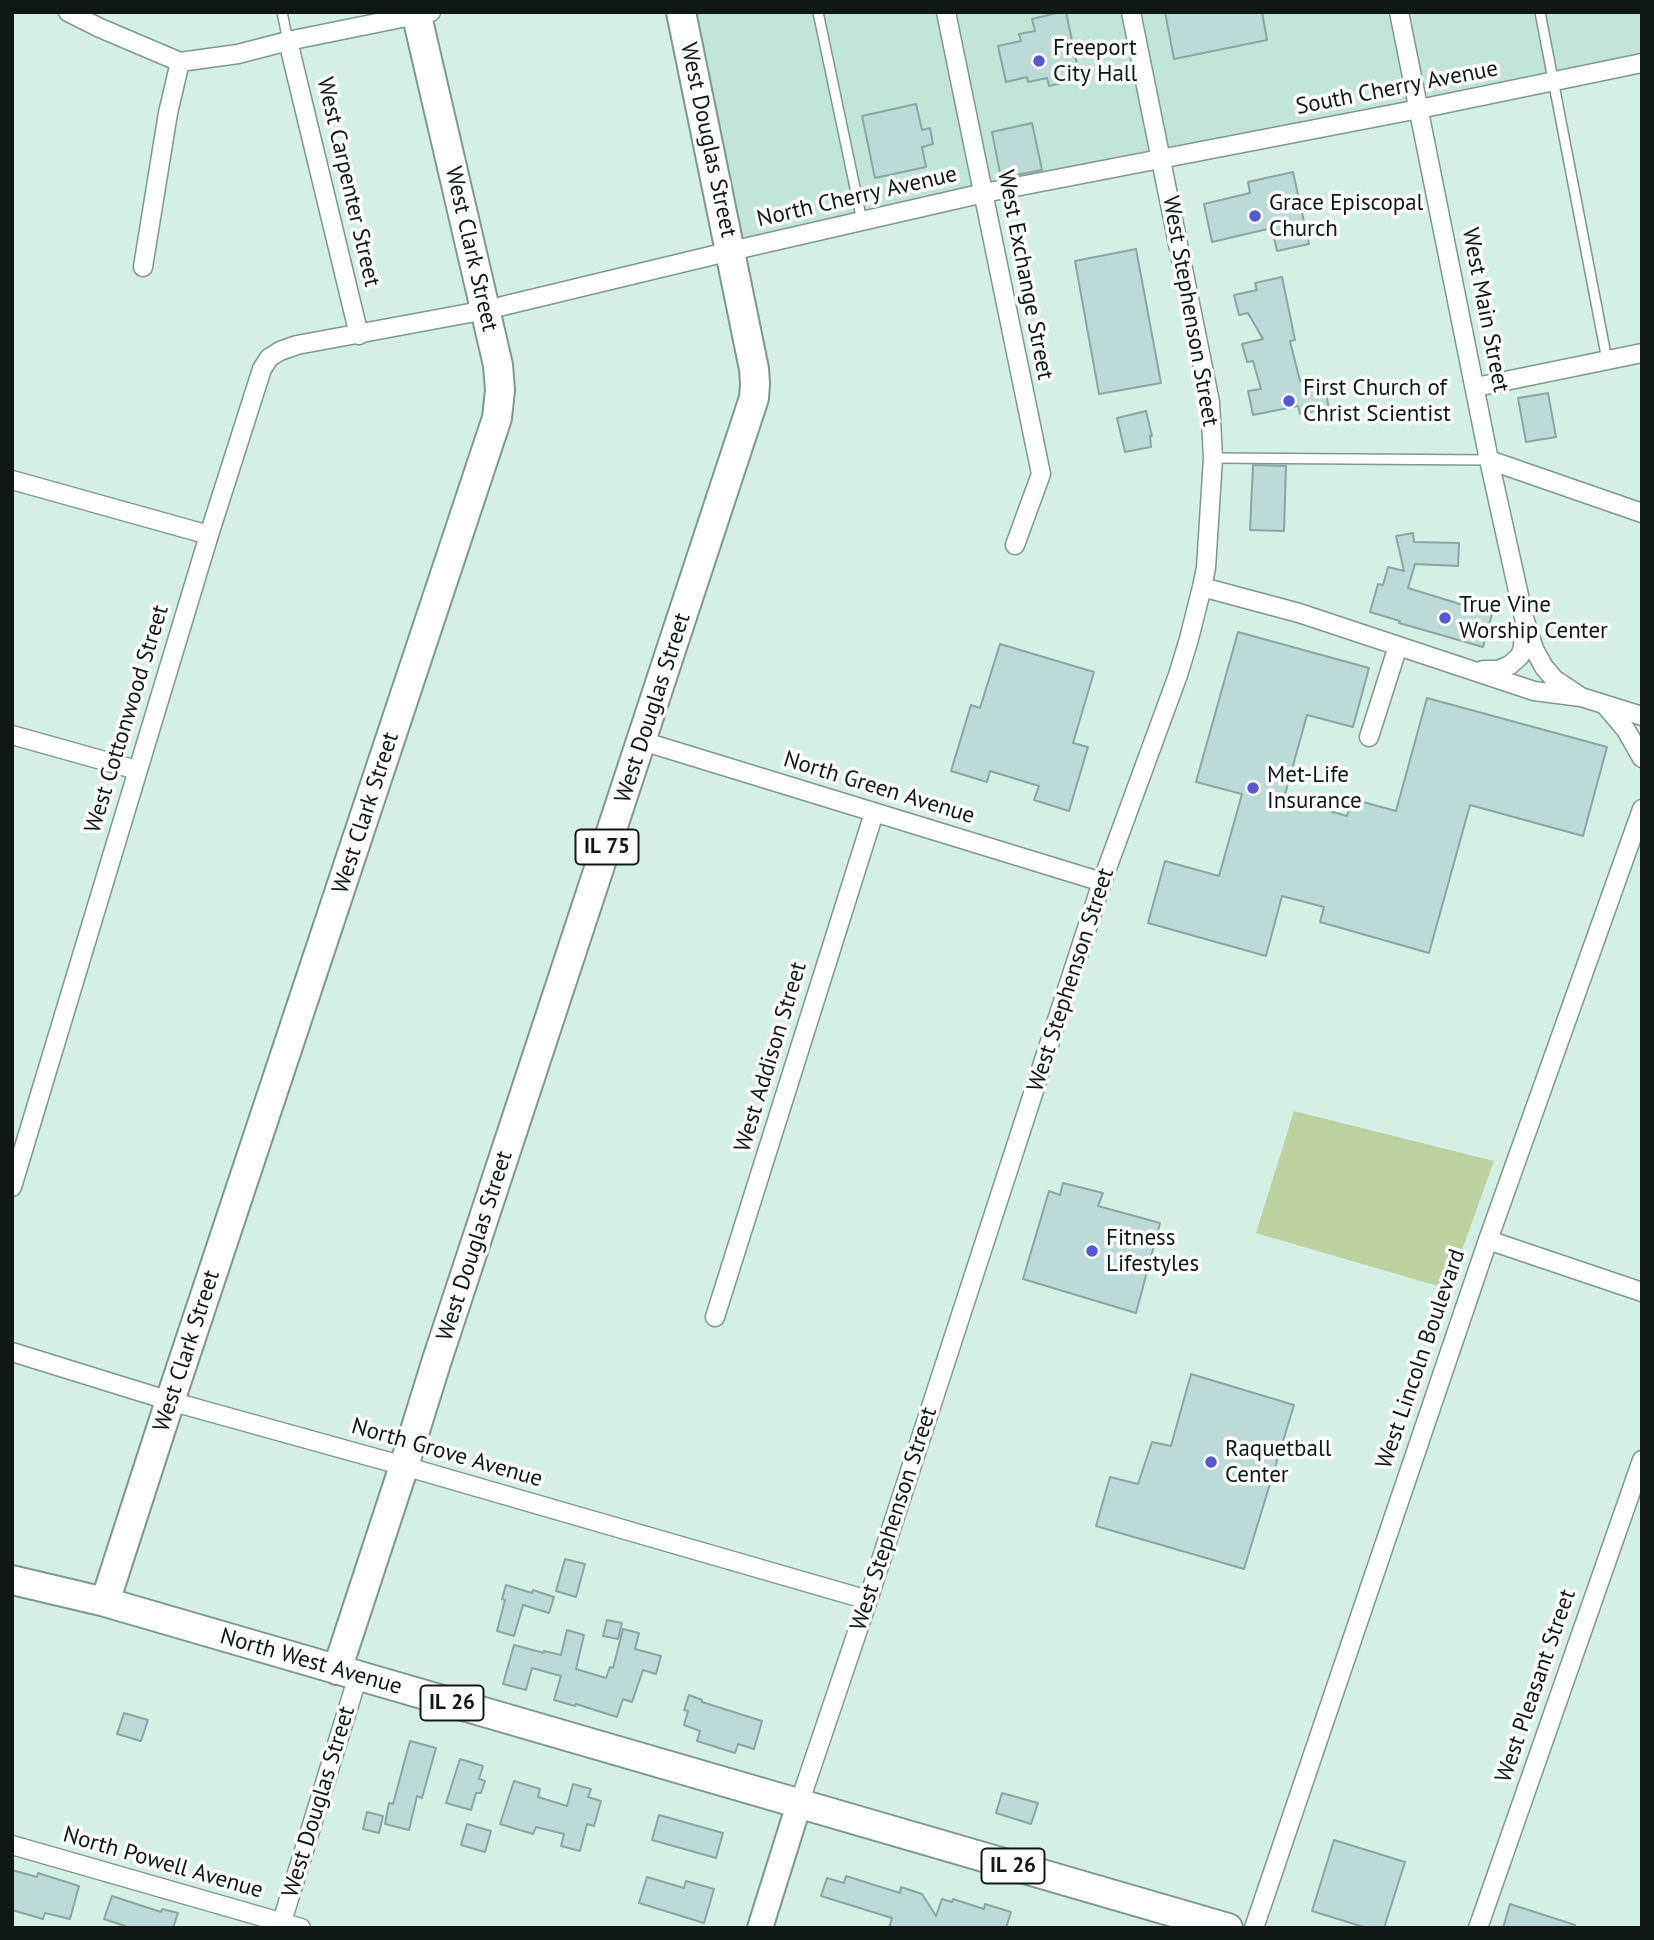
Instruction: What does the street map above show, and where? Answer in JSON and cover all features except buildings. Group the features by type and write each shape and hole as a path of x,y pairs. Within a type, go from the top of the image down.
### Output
{"main road":[{"name":"West Douglas Street","path":"348,1673 404,1466 436,1363 754,398 754,369 681,12"},
{"name":"West Clark Street","path":"105,1602 497,418 500,390 498,365 421,13"},
{"name":"North West Avenue","path":"12,1568 105,1602"},
{"name":"North West Avenue","path":"12,1580 105,1602 799,1804"},
{"name":"IL 26","path":"799,1804 1228,1928"}],"street":[{"path":"68,12 180,62 238,54 421,13"},
{"name":"West Exchange Street","path":"946,12 1041,474 1016,545"},
{"name":"West Stephenson Street","path":"760,1928 1102,882 1178,675 1206,568 1213,458 1210,402 1131,12"},
{"name":"West Main Street","path":"1399,12 1489,460 1524,618"},
{"name":"West Carpenter Street","path":"288,41 359,335"},
{"path":"143,267 166,125 180,62"},
{"name":"South Cherry Avenue","path":"1163,160 1642,63"},
{"name":"North Cherry Avenue","path":"359,335 486,310 984,193 1163,160"},
{"name":"West Cottonwood Street","path":"12,1187 20,1134 262,369 269,358 297,345 359,335"},
{"path":"1475,387 1642,353"},
{"path":"1489,460 1642,513"},
{"path":"12,480 209,535"},
{"path":"1202,587 1299,613 1534,691 1581,697 1642,716"},
{"path":"1468,669 1498,670 1510,665 1520,656 1524,618"},
{"path":"1524,618 1534,649 1544,667 1554,679 1581,697"},
{"path":"1369,737 1398,646"},
{"path":"1605,705 1626,730 1642,758"},
{"path":"12,735 137,770"},
{"name":"North Green Avenue","path":"642,741 1102,882"},
{"name":"West Lincoln Boulevard","path":"1254,1928 1488,1240 1642,809"},
{"name":"West Addison Street","path":"715,1317 874,813"},
{"path":"1488,1240 1642,1292"},
{"name":"North Grove Avenue","path":"12,1352 170,1401 868,1600"},
{"name":"West Pleasant Street","path":"1478,1928 1642,1460"},
{"name":"West Douglas Street","path":"281,1925 348,1673"},
{"name":"North Powell Avenue","path":"12,1845 281,1925 301,1928"}],"lane":[{"path":"282,12 288,41"},
{"path":"818,12 862,222"},
{"path":"1540,12 1608,360"},
{"path":"1213,458 1489,460"}],"shaded area":[{"path":"681,12 1642,12 1642,63 731,251"}],"green space":[{"path":"1294,1111 1494,1161 1448,1289 1256,1233"}],"place":[{"name":"Freeport City Hall","path":"1039,61"},
{"name":"Grace Episcopal Church","path":"1255,216"},
{"name":"First Church of Christ Scientist","path":"1289,401"},
{"name":"True Vine Worship Center","path":"1445,618"},
{"name":"Met-Life Insurance","path":"1253,788"},
{"name":"Fitness Lifestyles","path":"1092,1251"},
{"name":"Raquetball Center","path":"1211,1462"}]}
